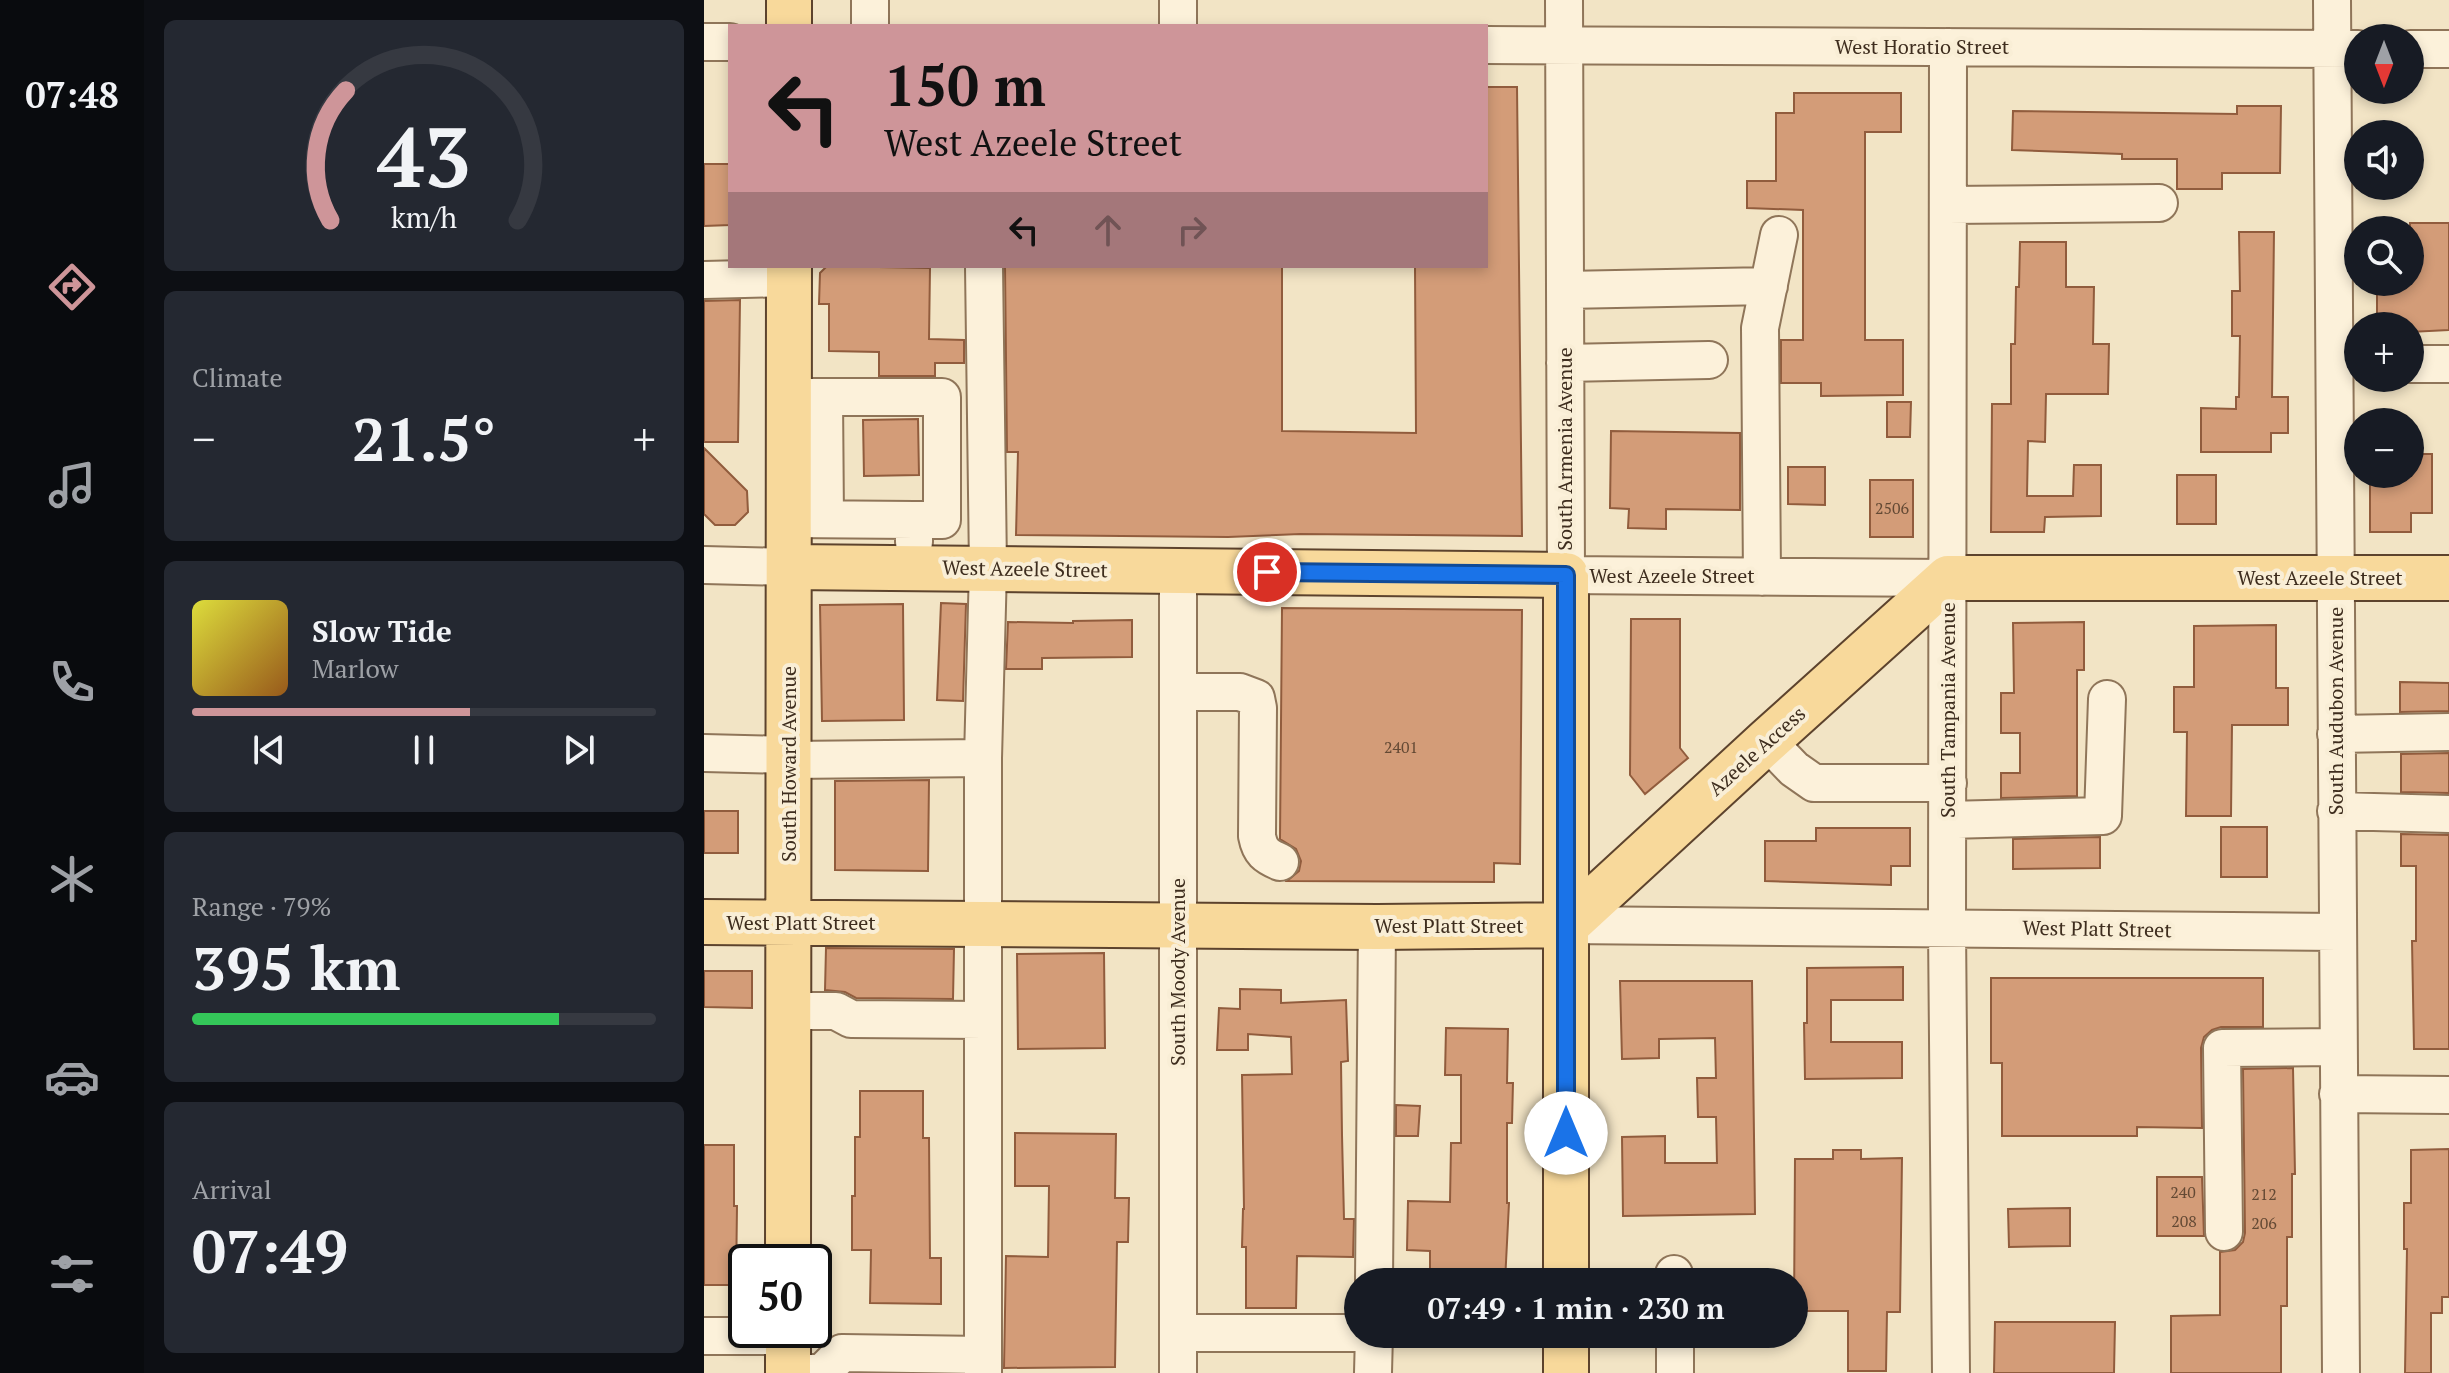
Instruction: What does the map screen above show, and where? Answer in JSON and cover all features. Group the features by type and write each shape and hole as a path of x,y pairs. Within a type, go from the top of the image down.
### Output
{"main road":[{"path":"789,0 789,24"},
{"name":"South Howard Avenue","path":"788,1244 790,567 808,519 807,397 790,272"},
{"name":"West Azeele Street","path":"790,567 1566,575"},
{"name":"South Armenia Avenue","path":"1566,575 1566,1268"},
{"name":"West Azeele Street","path":"1948,578 2449,578"},
{"name":"Azeele Access","path":"1567,925 1948,578"},
{"name":"West Platt Street","path":"704,922 1377,927 1567,925"},
{"path":"1566,1348 1566,1373"}],"street":[{"path":"870,0 870,24"},
{"path":"1178,0 1178,24"},
{"name":"South Armenia Avenue","path":"1564,0 1566,575"},
{"name":"South Audubon Avenue","path":"2332,0 2344,45"},
{"path":"704,42 728,42"},
{"name":"West Horatio Street","path":"1488,45 2344,49"},
{"name":"South Tampania Avenue","path":"1948,47 1947,928 1951,1373"},
{"path":"2424,49 2449,49"},
{"name":"South Audubon Avenue","path":"2345,104 2346,312"},
{"path":"1948,205 2159,203"},
{"path":"1762,577 1760,328 1779,235"},
{"path":"791,1348 823,1373 842,1353 936,1363 983,1364 983,758 988,568 984,268"},
{"path":"704,280 790,272"},
{"path":"1565,290 1769,286"},
{"path":"1565,363 1709,360"},
{"path":"2424,364 2449,364"},
{"name":"South Audubon Avenue","path":"2341,1373 2335,578 2345,392"},
{"path":"807,397 942,397 942,520 808,519"},
{"path":"913,568 914,520"},
{"name":"West Azeele Street","path":"704,565 790,567"},
{"name":"South Moody Avenue","path":"1178,571 1178,1373"},
{"name":"West Azeele Street","path":"1566,575 1948,578"},
{"path":"1178,692 1240,692 1256,698 1257,836 1259,847 1266,856 1280,862"},
{"path":"1948,820 2103,816 2107,699"},
{"path":"2336,734 2449,732"},
{"path":"1767,741 1794,769 1814,783 1948,783"},
{"path":"704,753 790,757 983,758"},
{"path":"2336,811 2449,814"},
{"name":"West Platt Street","path":"1567,925 2337,932"},
{"path":"1374,1268 1377,927"},
{"path":"789,1011 836,1011 851,1019 983,1020"},
{"path":"2224,1232 2222,1048 2338,1047"},
{"path":"2338,1094 2449,1095"},
{"path":"1178,1333 1344,1333"},
{"path":"704,1336 728,1339"},
{"path":"1373,1373 1374,1348"},
{"path":"1675,1348 1675,1373"}],"building":[{"path":"1488,87 1517,87 1522,536 1016,535 1018,452 1007,452 1005,268 1282,268 1282,431 1416,433 1415,268 1488,268"},
{"path":"1794,93 1901,93 1901,132 1865,132 1865,340 1903,340 1903,395 1821,396 1821,383 1781,383 1781,340 1803,340 1803,210 1747,208 1747,181 1776,181 1776,113 1794,113"},
{"path":"2237,106 2281,106 2280,173 2222,173 2222,189 2177,189 2177,159 2122,159 2122,154 2012,150 2013,111 2237,114"},
{"path":"704,164 728,164 728,225 704,226"},
{"path":"2424,223 2449,223 2449,330 2424,331 2424,312 2377,312 2377,296 2424,296"},
{"path":"2239,232 2274,232 2272,397 2288,397 2288,433 2271,433 2271,452 2201,452 2201,408 2236,409 2236,397 2239,397 2240,336 2232,336 2232,291 2240,291"},
{"path":"2020,242 2066,242 2066,287 2094,287 2093,344 2109,344 2108,394 2046,394 2045,442 2028,441 2027,496 2073,496 2074,465 2101,465 2101,516 2045,517 2044,532 1991,532 1992,404 2011,404 2011,344 2015,344"},
{"path":"825,268 930,268 929,339 964,340 964,363 935,363 935,376 879,376 879,352 829,351 829,304 819,304 820,273"},
{"path":"740,300 738,442 704,442 704,301"},
{"path":"1887,402 1911,402 1910,437 1887,437"},
{"path":"918,419 919,475 864,476 863,420"},
{"path":"1611,431 1740,433 1740,510 1666,509 1666,529 1628,528 1629,509 1610,508"},
{"path":"704,448 747,491 748,512 735,525 715,525 704,514"},
{"path":"2424,454 2432,454 2432,513 2411,513 2411,532 2370,532 2370,488 2424,488"},
{"path":"1788,467 1825,467 1825,505 1788,504"},
{"path":"2177,475 2216,475 2216,524 2177,524"},
{"path":"1870,480 1913,480 1913,537 1870,537"},
{"path":"941,603 966,604 963,701 937,700"},
{"path":"903,604 904,720 822,721 820,605"},
{"path":"1282,608 1522,610 1520,864 1494,863 1494,882 1287,881 1299,871 1301,861 1296,849 1280,839"},
{"path":"1631,619 1680,619 1680,748 1688,758 1645,794 1630,775"},
{"path":"1132,620 1132,657 1042,658 1042,669 1006,669 1008,622"},
{"path":"2084,622 2084,670 2077,670 2077,796 2001,798 2001,773 2020,773 2020,733 2001,733 2001,693 2014,693 2013,623"},
{"path":"2276,625 2276,688 2288,688 2288,725 2232,725 2231,816 2186,816 2187,732 2174,732 2174,687 2194,687 2194,626"},
{"path":"2400,682 2449,683 2449,711 2400,712"},
{"path":"2449,753 2449,793 2401,792 2401,754"},
{"path":"929,780 928,871 835,870 835,781"},
{"path":"704,811 738,811 738,853 704,853"},
{"path":"2221,827 2267,827 2267,877 2221,877"},
{"path":"1816,828 1910,828 1910,866 1891,866 1891,885 1765,881 1765,841 1816,841"},
{"path":"2401,834 2449,835 2449,1049 2414,1049 2412,941 2416,941 2416,866 2401,866"},
{"path":"2100,837 2100,868 2013,869 2013,839"},
{"path":"826,948 954,949 953,999 856,998 845,992 825,990"},
{"path":"1104,953 1105,1048 1018,1049 1017,954"},
{"path":"1903,967 1903,1000 1831,1000 1831,1042 1902,1042 1902,1078 1805,1079 1807,968"},
{"path":"704,971 752,971 752,1008 704,1007"},
{"path":"1991,978 2263,978 2263,1027 2221,1027 2204,1037 2201,1048 2202,1128 2137,1127 2137,1136 2002,1136 2002,1063 1991,1063"},
{"path":"1620,981 1752,981 1755,1214 1623,1216 1622,1137 1665,1136 1665,1163 1717,1163 1716,1117 1698,1117 1697,1078 1716,1078 1715,1038 1659,1039 1659,1058 1622,1059"},
{"path":"1240,989 1281,990 1281,1003 1346,1000 1348,1061 1341,1062 1344,1219 1354,1219 1353,1257 1297,1256 1296,1308 1246,1308 1246,1247 1242,1247 1242,1075 1292,1074 1291,1037 1248,1034 1248,1050 1217,1050 1219,1008 1240,1009"},
{"path":"1446,1028 1508,1029 1507,1083 1513,1083 1512,1123 1507,1123 1509,1203 1506,1268 1430,1268 1430,1251 1407,1250 1408,1201 1450,1202 1451,1143 1461,1143 1461,1075 1445,1075"},
{"path":"2293,1068 2295,1174 2292,1174 2292,1237 2287,1237 2287,1306 2281,1306 2281,1373 2171,1373 2171,1316 2220,1315 2220,1252 2235,1250 2243,1242 2243,1069"},
{"path":"860,1091 923,1091 923,1138 929,1138 930,1258 941,1258 941,1304 870,1303 871,1250 852,1250 852,1196 855,1196 855,1137 860,1137"},
{"path":"1396,1105 1420,1106 1418,1136 1396,1136"},
{"path":"1015,1133 1116,1134 1115,1198 1129,1198 1128,1242 1117,1242 1115,1367 1004,1368 1006,1256 1048,1257 1049,1186 1015,1186"},
{"path":"704,1145 734,1145 737,1244 728,1244 728,1285 704,1285"},
{"path":"2449,1149 2449,1297 2442,1297 2442,1313 2431,1313 2431,1373 2405,1373 2407,1249 2404,1249 2404,1203 2411,1203 2411,1150"},
{"path":"1833,1150 1861,1150 1861,1159 1902,1158 1900,1312 1887,1312 1886,1371 1848,1371 1848,1311 1808,1311 1808,1268 1794,1268 1795,1159 1833,1159"},
{"path":"2157,1177 2202,1177 2204,1236 2157,1236"},
{"path":"2070,1208 2070,1246 2009,1247 2008,1209"},
{"path":"1995,1322 2115,1322 2114,1373 1994,1373"}],"route":[{"path":"1267,572 1566,575 1566,1133"}]}
